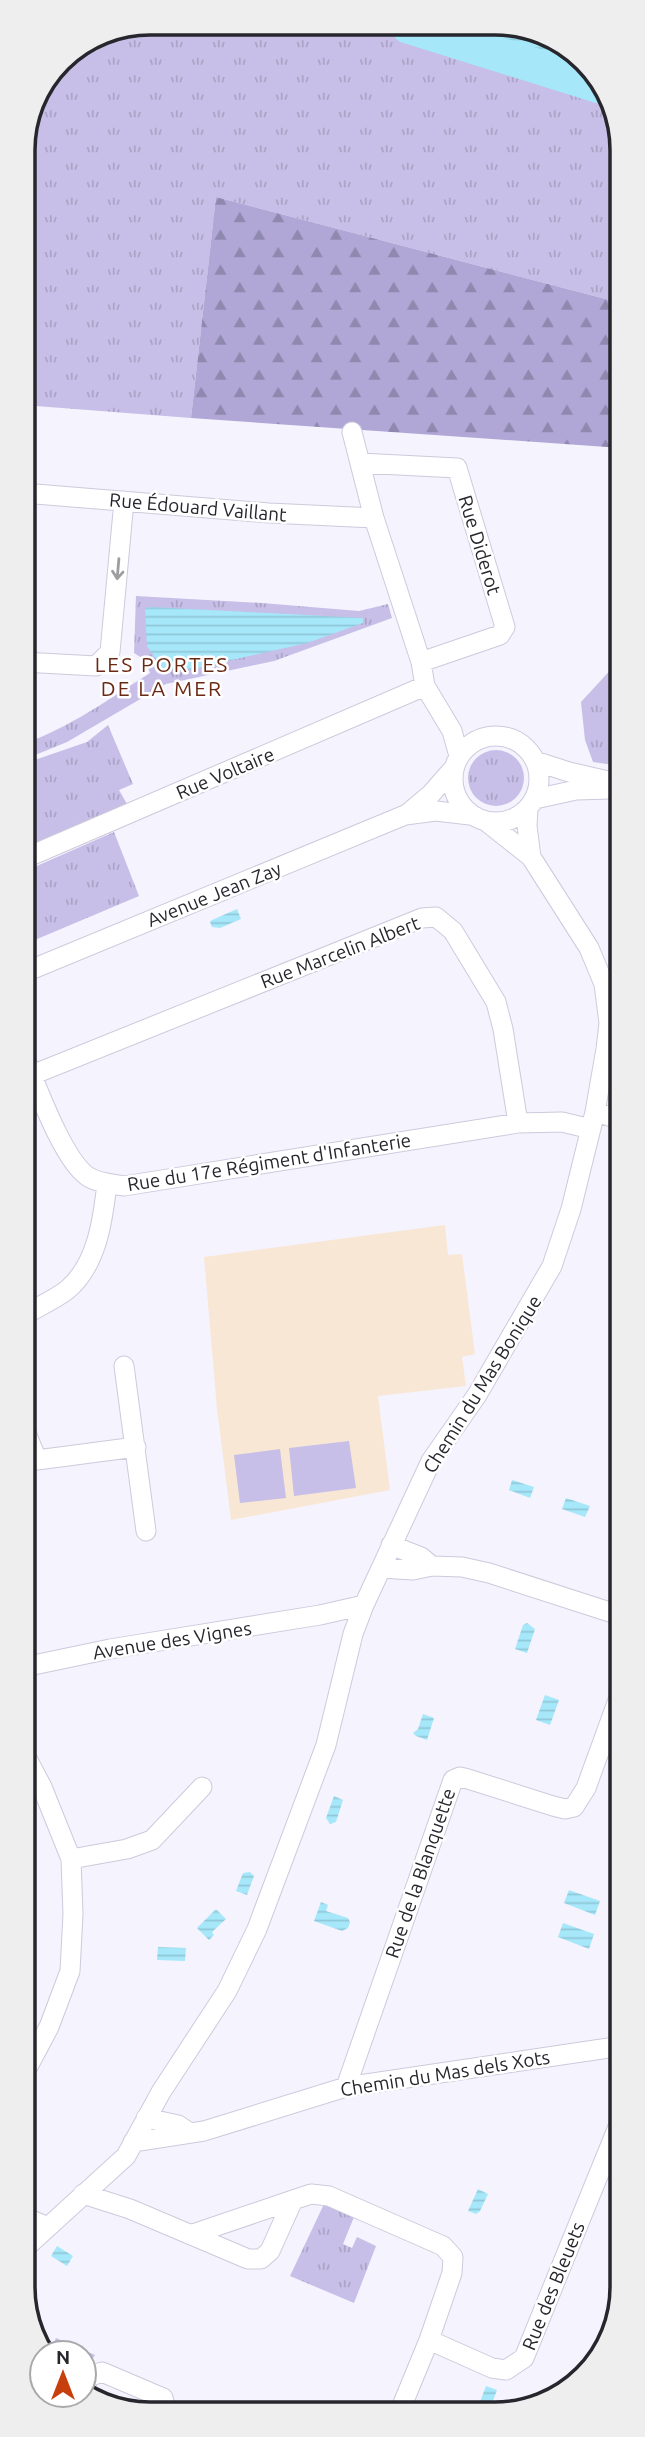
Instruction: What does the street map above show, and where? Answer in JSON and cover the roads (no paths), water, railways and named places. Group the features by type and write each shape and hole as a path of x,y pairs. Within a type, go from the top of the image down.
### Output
{"street":[{"path":"352,432 374,518 421,662 425,686 452,731 456,762 452,782 461,806 479,818 509,820 532,804 576,790 610,787"},
{"name":"Rue Diderot","path":"360,463 457,468 505,627 500,635 421,662"},
{"name":"Rue Édouard Vaillant","path":"35,494 269,513 374,518"},
{"path":"35,663 96,666 110,652 124,501"},
{"name":"Rue Voltaire","path":"35,854 425,686"},
{"path":"452,731 477,740"},
{"path":"456,762 467,747 477,740 500,736 514,740 527,749 539,773 539,786 532,804"},
{"path":"535,761 610,783"},
{"name":"Avenue Jean Zay","path":"405,815 431,794 456,762"},
{"name":"Chemin du Mas Bonique","path":"531,858 527,826 532,804"},
{"name":"Avenue Jean Zay","path":"35,968 405,815 436,811 479,818"},
{"name":"Chemin du Mas Bonique","path":"161,2092 227,1992 257,1929 326,1745 353,1634 401,1522 431,1461 477,1395 552,1266 571,1209 593,1120 609,1023 604,984 589,948 531,858 479,818"},
{"name":"Rue Marcelin Albert","path":"35,1074 422,918 436,917 453,930 496,1002 503,1028 518,1123"},
{"name":"Rue du 17e Régiment d'Infanterie","path":"35,1082 77,1168 90,1178 124,1185 518,1123 610,1120"},
{"path":"35,1309 67,1290 92,1257 104,1213 107,1183"},
{"path":"124,1366 146,1531"},
{"path":"35,1455 37,1460 136,1447"},
{"path":"401,1522 426,1561"},
{"path":"391,1545 426,1561 489,1573 610,1612"},
{"path":"381,1568 414,1570 426,1561"},
{"name":"Avenue des Vignes","path":"35,1665 364,1605"},
{"path":"320,1615 353,1634"},
{"name":"Rue de la Blanquette","path":"346,2087 453,1780 460,1777 553,1806 565,1809 574,1807 586,1788 610,1722"},
{"path":"35,1774 71,1859 73,1914 70,1971 49,2027 35,2053"},
{"path":"71,1859 127,1849 152,1840 202,1787"},
{"name":"Chemin du Mas dels Xots","path":"133,2142 346,2087 610,2048"},
{"path":"35,2239 126,2156 161,2092 184,2129"},
{"name":"Chemin du Mas dels Xots","path":"146,2118 184,2129"},
{"name":"Rue des Bleuets","path":"429,2340 492,2368 506,2370 524,2358 610,2147"},
{"path":"103,2176 130,2209"},
{"path":"83,2194 130,2209 248,2259 261,2259 270,2251 293,2200"},
{"path":"192,2234 311,2194 323,2194 443,2246 453,2257 453,2273 404,2402"},
{"path":"35,2222 48,2227"},
{"path":"98,2373 102,2372 163,2398 164,2402"}],"water":[{"path":"491,35 532,41 565,59 583,77 487,46"},
{"path":"145,608 363,618 363,623 307,643 184,671 163,669 147,646"},
{"path":"237,909 241,919 220,928 212,927 212,920"},
{"path":"512,1480 534,1487 530,1498 509,1490"},
{"path":"566,1498 590,1506 585,1517 562,1509"},
{"path":"527,1623 535,1629 527,1653 515,1649 523,1625"},
{"path":"545,1695 559,1700 550,1725 536,1720"},
{"path":"423,1714 434,1718 427,1740 413,1733 418,1729"},
{"path":"334,1796 343,1800 336,1822 330,1824 326,1818"},
{"path":"250,1872 254,1876 247,1895 236,1891 243,1873"},
{"path":"569,1890 600,1901 595,1915 564,1903"},
{"path":"321,1902 328,1905 326,1911 348,1918 348,1928 342,1931 314,1921"},
{"path":"216,1909 226,1919 212,1932 214,1935 209,1940 197,1928"},
{"path":"563,1923 594,1934 589,1949 558,1937"},
{"path":"158,1947 186,1948 185,1961 157,1960"},
{"path":"478,2189 488,2194 476,2214 468,2211"},
{"path":"57,2246 73,2256 67,2266 51,2256"},
{"path":"486,2386 497,2390 492,2402 480,2402"}],"waterway":[{"path":"437,35 588,82"}],"district":[{"name":"LES PORTES DE LA MER","path":"162,677"}]}
